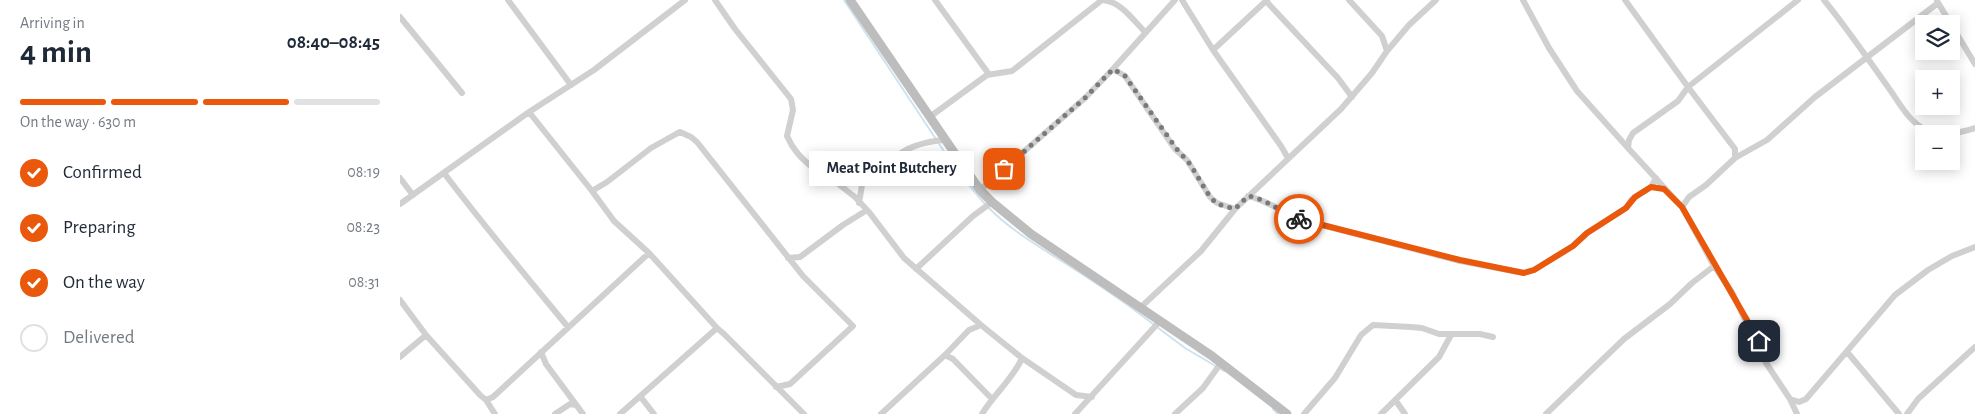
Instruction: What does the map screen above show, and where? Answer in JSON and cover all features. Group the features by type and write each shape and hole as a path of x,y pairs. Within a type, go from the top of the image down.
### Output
{"main road":[{"path":"850,0 980,190 992,202 1031,234 1222,363 1287,414"}],"street":[{"path":"508,0 571,85"},
{"path":"400,204 529,112 594,70 686,0"},
{"path":"715,0 735,29 790,99 793,110 787,136 791,146 798,155 823,176 837,183 860,203 881,225 904,258 981,326 1022,358 1076,395 1092,396"},
{"path":"935,0 988,73"},
{"path":"931,116 987,75 1012,71 1102,0 1108,0 1119,6 1145,32"},
{"path":"980,190 1085,98 1175,0"},
{"path":"1182,0 1213,50 1288,158"},
{"path":"1213,50 1266,0 1338,78 1352,97"},
{"path":"1349,0 1382,36 1387,51"},
{"path":"1140,307 1201,251 1235,209 1352,97 1413,20 1436,0"},
{"path":"1523,0 1549,48 1577,91 1682,207 1714,266 1732,292 1744,318 1754,332 1766,363 1790,399 1797,414"},
{"path":"1625,0 1735,149 1735,158"},
{"path":"1628,148 1629,140 1634,133 1678,100 1688,87 1798,0"},
{"path":"1824,0 1843,23 1908,115 1922,128 1929,131 1949,133 1958,133 1975,128"},
{"path":"1682,207 1689,197 1706,185 1735,158 1767,140 1815,97 1937,1 1975,64"},
{"path":"400,17 403,25 462,93"},
{"path":"1113,69 1125,76 1170,142 1190,164 1210,197 1217,204 1235,209"},
{"path":"529,112 592,190 614,221 649,253 717,328 804,414"},
{"path":"592,190 607,182 651,148 680,132 697,142 803,276 853,326 790,384 776,387"},
{"path":"837,183 863,179 872,175 909,148 938,140 946,140"},
{"path":"444,174 568,327"},
{"path":"400,178 413,195"},
{"path":"1248,196 1258,198 1284,213 1302,220 1460,260 1524,273 1534,270 1573,246 1587,233 1626,208 1635,197 1651,187 1656,178"},
{"path":"860,203 863,179"},
{"path":"1651,187 1664,189"},
{"path":"916,269 973,216 992,202"},
{"path":"788,258 800,257 866,210"},
{"path":"1790,399 1799,402 1806,399 1902,290 1928,270 1952,256 1975,247"},
{"path":"486,400 493,397 649,253"},
{"path":"1546,414 1624,339 1670,304 1692,283 1714,266"},
{"path":"400,300 426,335 486,400 495,414"},
{"path":"1075,414 1160,320"},
{"path":"881,414 945,355 969,330 981,326"},
{"path":"1304,414 1335,378 1361,335 1369,327 1411,327 1422,328 1439,334 1480,334 1493,337"},
{"path":"620,414 717,328"},
{"path":"400,357 426,335"},
{"path":"1381,414 1439,357 1451,335"},
{"path":"1907,414 1918,399 1975,347"},
{"path":"541,352 546,364 583,414"},
{"path":"1848,353 1899,414"},
{"path":"945,355 953,359 992,399"},
{"path":"982,414 992,399 1016,372 1022,358"},
{"path":"1175,414 1204,388 1222,363"},
{"path":"1076,395 1081,408"},
{"path":"640,396 654,414"},
{"path":"1396,401 1405,414"},
{"path":"555,414 570,404 576,405"}],"waterway":[{"path":"844,0 957,171 985,204"},
{"path":"988,207 1020,234 1105,289 1153,324"},
{"path":"1157,327 1185,348 1224,371"},
{"path":"1273,409 1278,414"}],"way so far":[{"path":"1004,169 1085,98 1113,69 1125,76 1176,148 1190,164 1210,197 1217,204 1235,209 1248,196 1258,198 1299,219"}],"place":[{"name":"Meat Point Butchery","path":"1004,169"}],"route":[{"path":"1299,219 1460,260 1524,273 1534,270 1573,246 1587,233 1626,208 1631,200 1651,187 1664,189 1682,207 1714,266 1732,292 1744,318 1759,341"}]}
